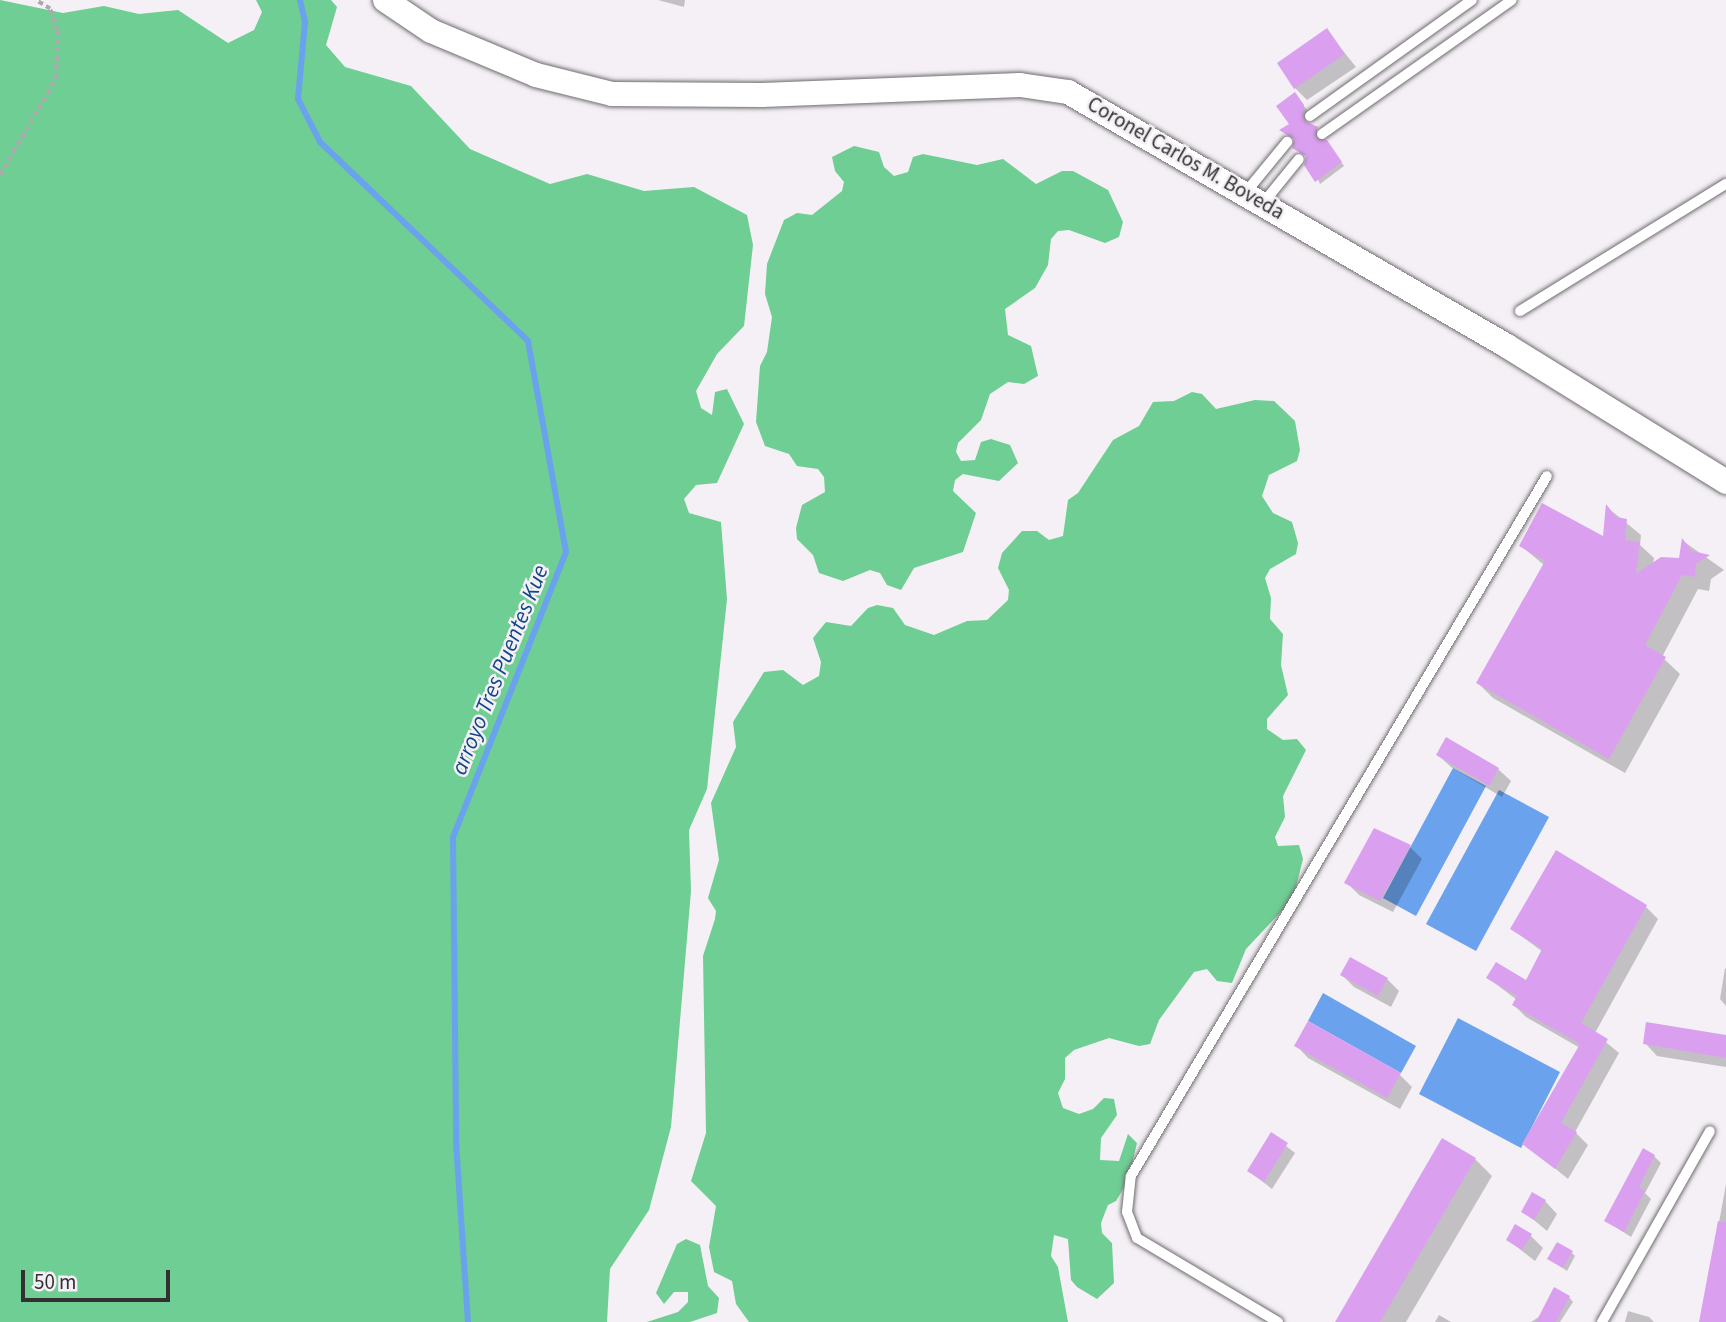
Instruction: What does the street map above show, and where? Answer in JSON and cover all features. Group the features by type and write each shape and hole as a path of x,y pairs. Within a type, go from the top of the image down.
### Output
{"street":[{"name":"Coronel Carlos M. Boveda","path":"385,0 431,31 489,56 555,81 612,94 1046,87 1091,102 1255,197 1726,481"}],"lane":[{"path":"1310,116 1472,0"},
{"path":"1322,134 1512,0"},
{"path":"1255,197 1287,142"},
{"path":"1255,197 1299,159"},
{"path":"1520,311 1726,184"},
{"path":"1278,1322 1137,1238 1127,1212 1131,1176 1546,476"},
{"path":"1602,1322 1710,1131"}],"path":[{"path":"0,175 56,78 57,31 50,9 35,0"}],"green space":[{"path":"0,0 63,13 104,6 139,14 178,10 228,43 254,30 262,12 256,0 331,0 337,7 326,45 345,67 411,86 470,149 550,184 587,174 644,191 694,187 747,215 753,245 744,326 717,354 696,391 701,408 712,415 715,392 727,389 744,424 717,483 696,485 684,499 689,513 721,522 727,599 707,789 689,830 691,891 671,1127 649,1210 610,1269 607,1322 0,1322"},
{"path":"854,146 879,152 884,167 894,176 908,172 913,157 923,154 977,165 1003,159 1036,184 1062,171 1073,171 1108,190 1123,222 1119,237 1105,243 1069,230 1058,231 1051,239 1048,265 1035,288 1005,309 1008,335 1031,346 1038,376 1024,384 1008,382 990,394 981,420 958,443 956,452 961,461 975,460 981,442 991,439 1010,445 1018,463 999,481 963,474 955,480 953,491 976,513 963,552 914,568 901,590 887,585 880,573 870,570 843,581 819,573 813,555 797,539 796,528 802,505 825,492 824,477 818,469 797,466 789,454 765,446 756,422 760,366 767,352 772,317 765,294 767,264 784,220 797,213 812,215 842,191 844,182 835,171 832,157"},
{"path":"1192,392 1202,394 1216,409 1255,400 1274,401 1295,421 1300,450 1297,461 1269,475 1262,496 1273,513 1292,522 1298,543 1296,554 1270,569 1265,578 1271,598 1270,619 1283,634 1281,665 1288,695 1267,719 1267,729 1283,740 1297,739 1306,750 1283,796 1285,817 1275,837 1278,846 1299,845 1303,859 1293,899 1246,949 1232,983 1217,981 1207,969 1194,972 1159,1020 1150,1044 1139,1046 1109,1038 1074,1050 1065,1058 1065,1079 1058,1093 1063,1108 1079,1114 1093,1109 1104,1098 1114,1099 1117,1115 1101,1138 1100,1160 1119,1161 1128,1134 1137,1143 1128,1181 1116,1201 1108,1205 1101,1223 1102,1233 1112,1243 1114,1283 1097,1299 1077,1287 1071,1280 1068,1239 1054,1235 1051,1256 1058,1267 1068,1322 749,1322 736,1304 732,1281 714,1272 709,1247 716,1206 691,1181 706,1133 703,956 715,919 716,911 708,898 719,860 711,803 736,747 733,722 764,672 783,670 803,685 819,676 821,662 813,638 826,622 851,626 868,608 877,605 893,608 905,625 934,635 967,621 987,620 1008,600 1009,590 998,568 1002,553 1022,531 1037,531 1049,540 1063,536 1068,500 1078,493 1113,440 1139,426 1153,402 1174,401"},
{"path":"686,1239 700,1245 708,1286 719,1298 717,1313 690,1322 647,1322 678,1312 688,1302 688,1292 674,1292 664,1304 656,1293 677,1244"}],"water":[{"path":"1453,768 1486,786 1416,916 1383,898"},
{"path":"1499,790 1549,817 1476,951 1426,924"},
{"path":"1323,993 1416,1046 1401,1073 1308,1021"},
{"path":"1458,1018 1560,1072 1521,1148 1419,1094"}],"building":[{"path":"1327,28 1345,54 1294,89 1277,63"},
{"path":"1295,92 1304,105 1303,120 1318,127 1315,138 1327,140 1342,162 1315,182 1304,165 1306,156 1292,148 1294,139 1279,130 1289,124 1276,106"},
{"path":"1542,503 1603,536 1606,504 1616,517 1627,519 1625,540 1640,542 1636,574 1661,557 1679,558 1682,538 1692,551 1710,555 1696,564 1695,577 1682,575 1645,645 1666,657 1609,759 1476,683 1545,561 1519,546"},
{"path":"1446,737 1499,768 1489,786 1436,755"},
{"path":"1374,828 1411,845 1380,901 1344,883"},
{"path":"1556,850 1647,905 1581,1023 1608,1039 1561,1123 1577,1132 1555,1169 1522,1144 1580,1044 1512,1005 1517,996 1486,978 1496,962 1526,980 1542,949 1510,929"},
{"path":"1350,957 1388,978 1378,996 1340,975"},
{"path":"1308,1021 1401,1073 1387,1098 1294,1046"},
{"path":"1646,1022 1726,1035 1726,1058 1643,1044"},
{"path":"1271,1132 1288,1143 1264,1182 1247,1171"},
{"path":"1442,1138 1476,1158 1380,1322 1335,1322"},
{"path":"1643,1148 1655,1155 1639,1187 1645,1191 1624,1232 1604,1221"},
{"path":"1532,1192 1546,1200 1534,1220 1521,1212"},
{"path":"1718,1221 1726,1222 1726,1322 1699,1322"},
{"path":"1515,1224 1532,1234 1522,1250 1506,1240"},
{"path":"1557,1242 1573,1251 1563,1268 1547,1259"},
{"path":"1554,1287 1570,1296 1556,1322 1536,1322"}],"waterway":[{"name":"arroyo Tres Puentes Kue","path":"300,0 305,22 298,99 320,142 528,341 566,552 453,837 456,1142 468,1322"}]}
